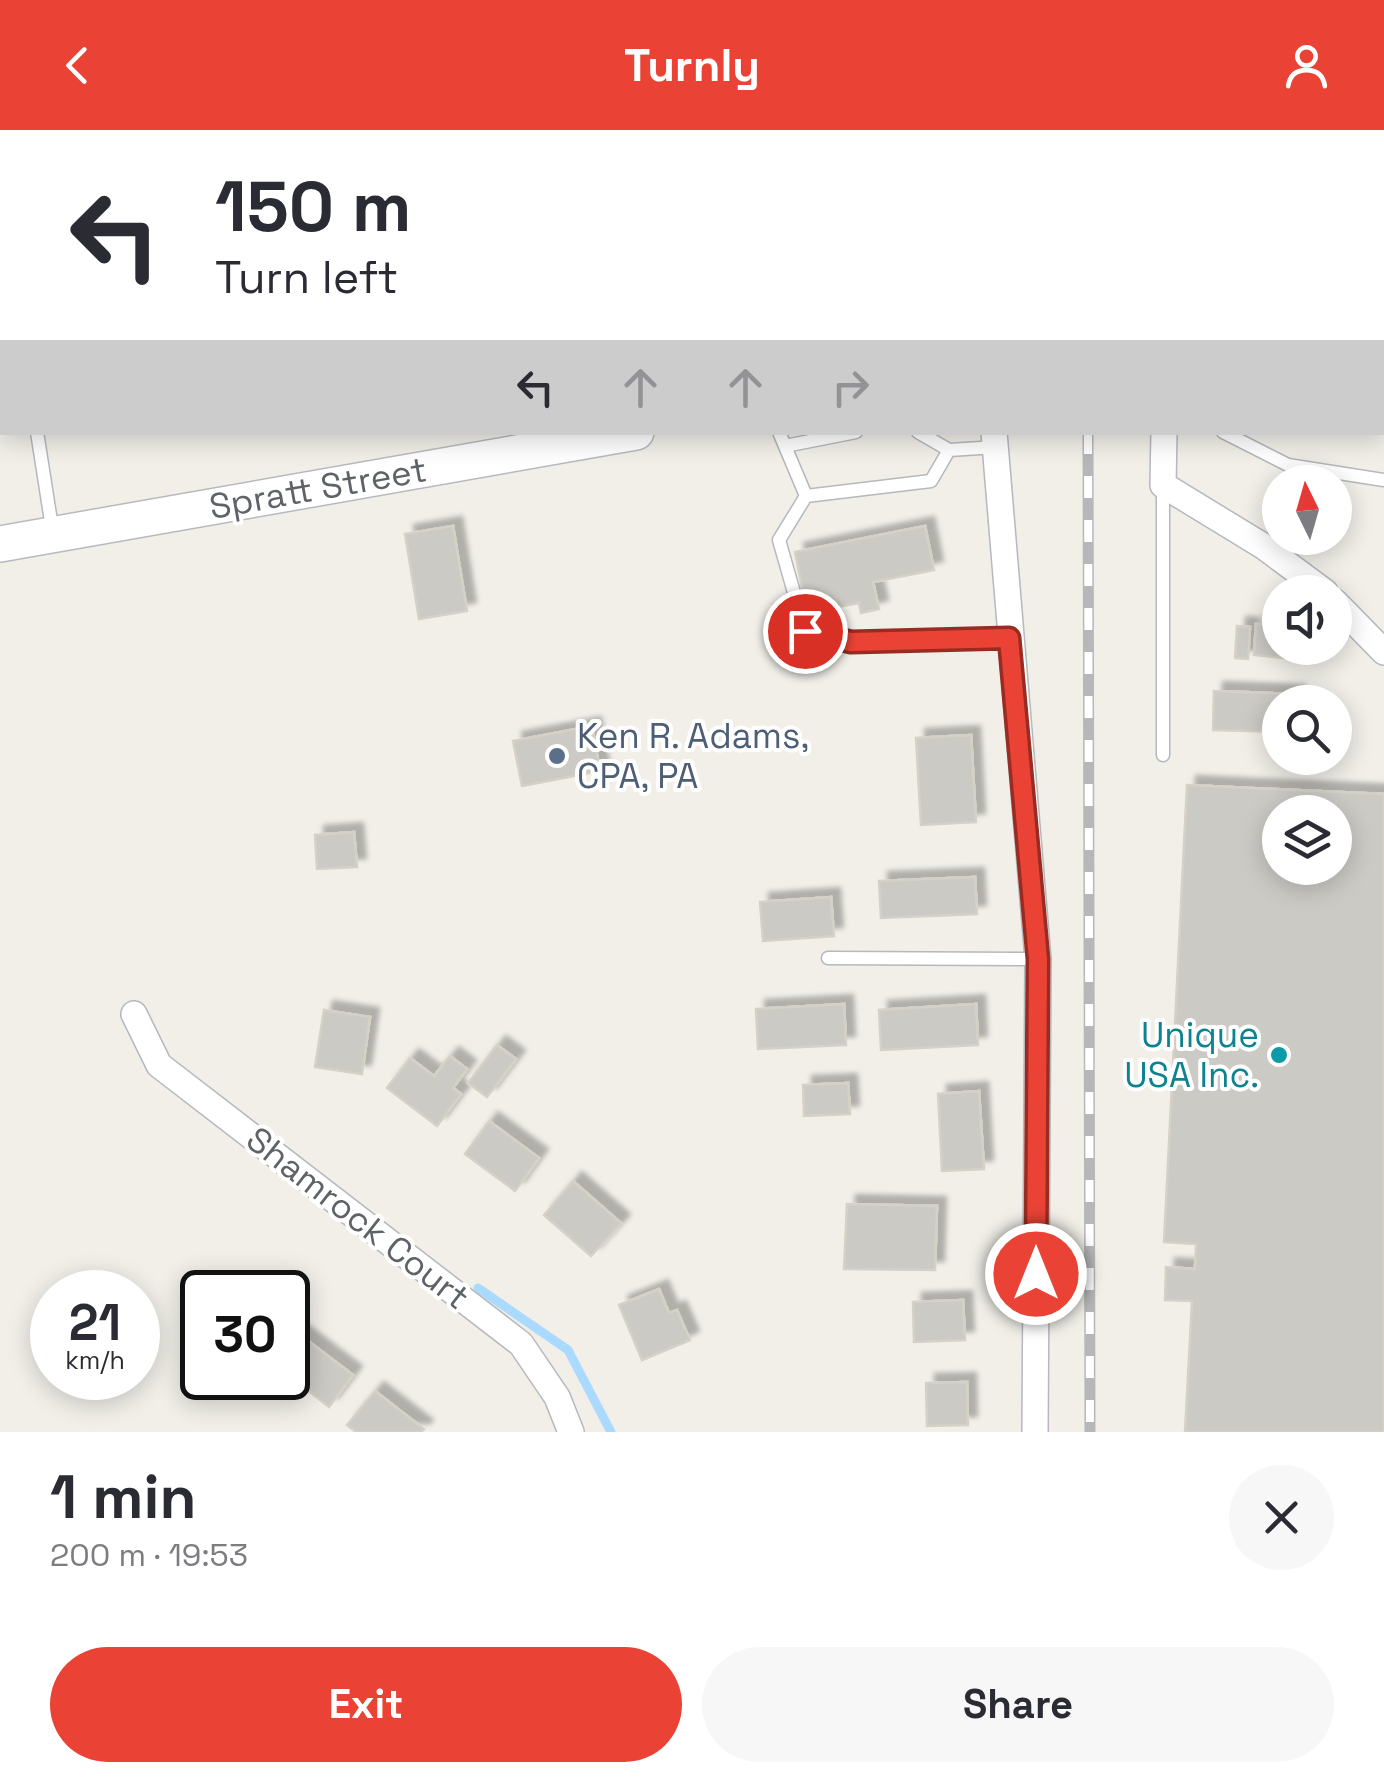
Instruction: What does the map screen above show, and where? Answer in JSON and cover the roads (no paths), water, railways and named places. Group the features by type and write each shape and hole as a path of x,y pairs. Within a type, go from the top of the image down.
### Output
{"main road":[{"name":"Spratt Street","path":"0,544 619,435"}],"street":[{"path":"1164,435 1164,485 1303,575"},
{"path":"995,440 1038,959 1035,1432"},
{"path":"1352,619 1384,652"},
{"name":"Shamrock Court","path":"134,1014 159,1065 521,1344 558,1397 571,1432"}],"lane":[{"path":"37,435 53,534"},
{"path":"806,496 782,439 824,435"},
{"path":"923,435 949,450 995,440"},
{"path":"1229,435 1288,465 1384,480"},
{"path":"806,496 930,481 949,450"},
{"path":"1163,755 1164,485"},
{"path":"806,496 779,540 805,631 851,642 1009,638"},
{"path":"828,958 1038,959"}],"waterway":[{"path":"478,1288 568,1350 611,1432"}],"railway":[{"path":"1088,435 1090,1432"}],"place":[{"name":"Ken R. Adams, CPA, PA","path":"557,756"},
{"name":"Unique USA Inc.","path":"1279,1055"}]}
